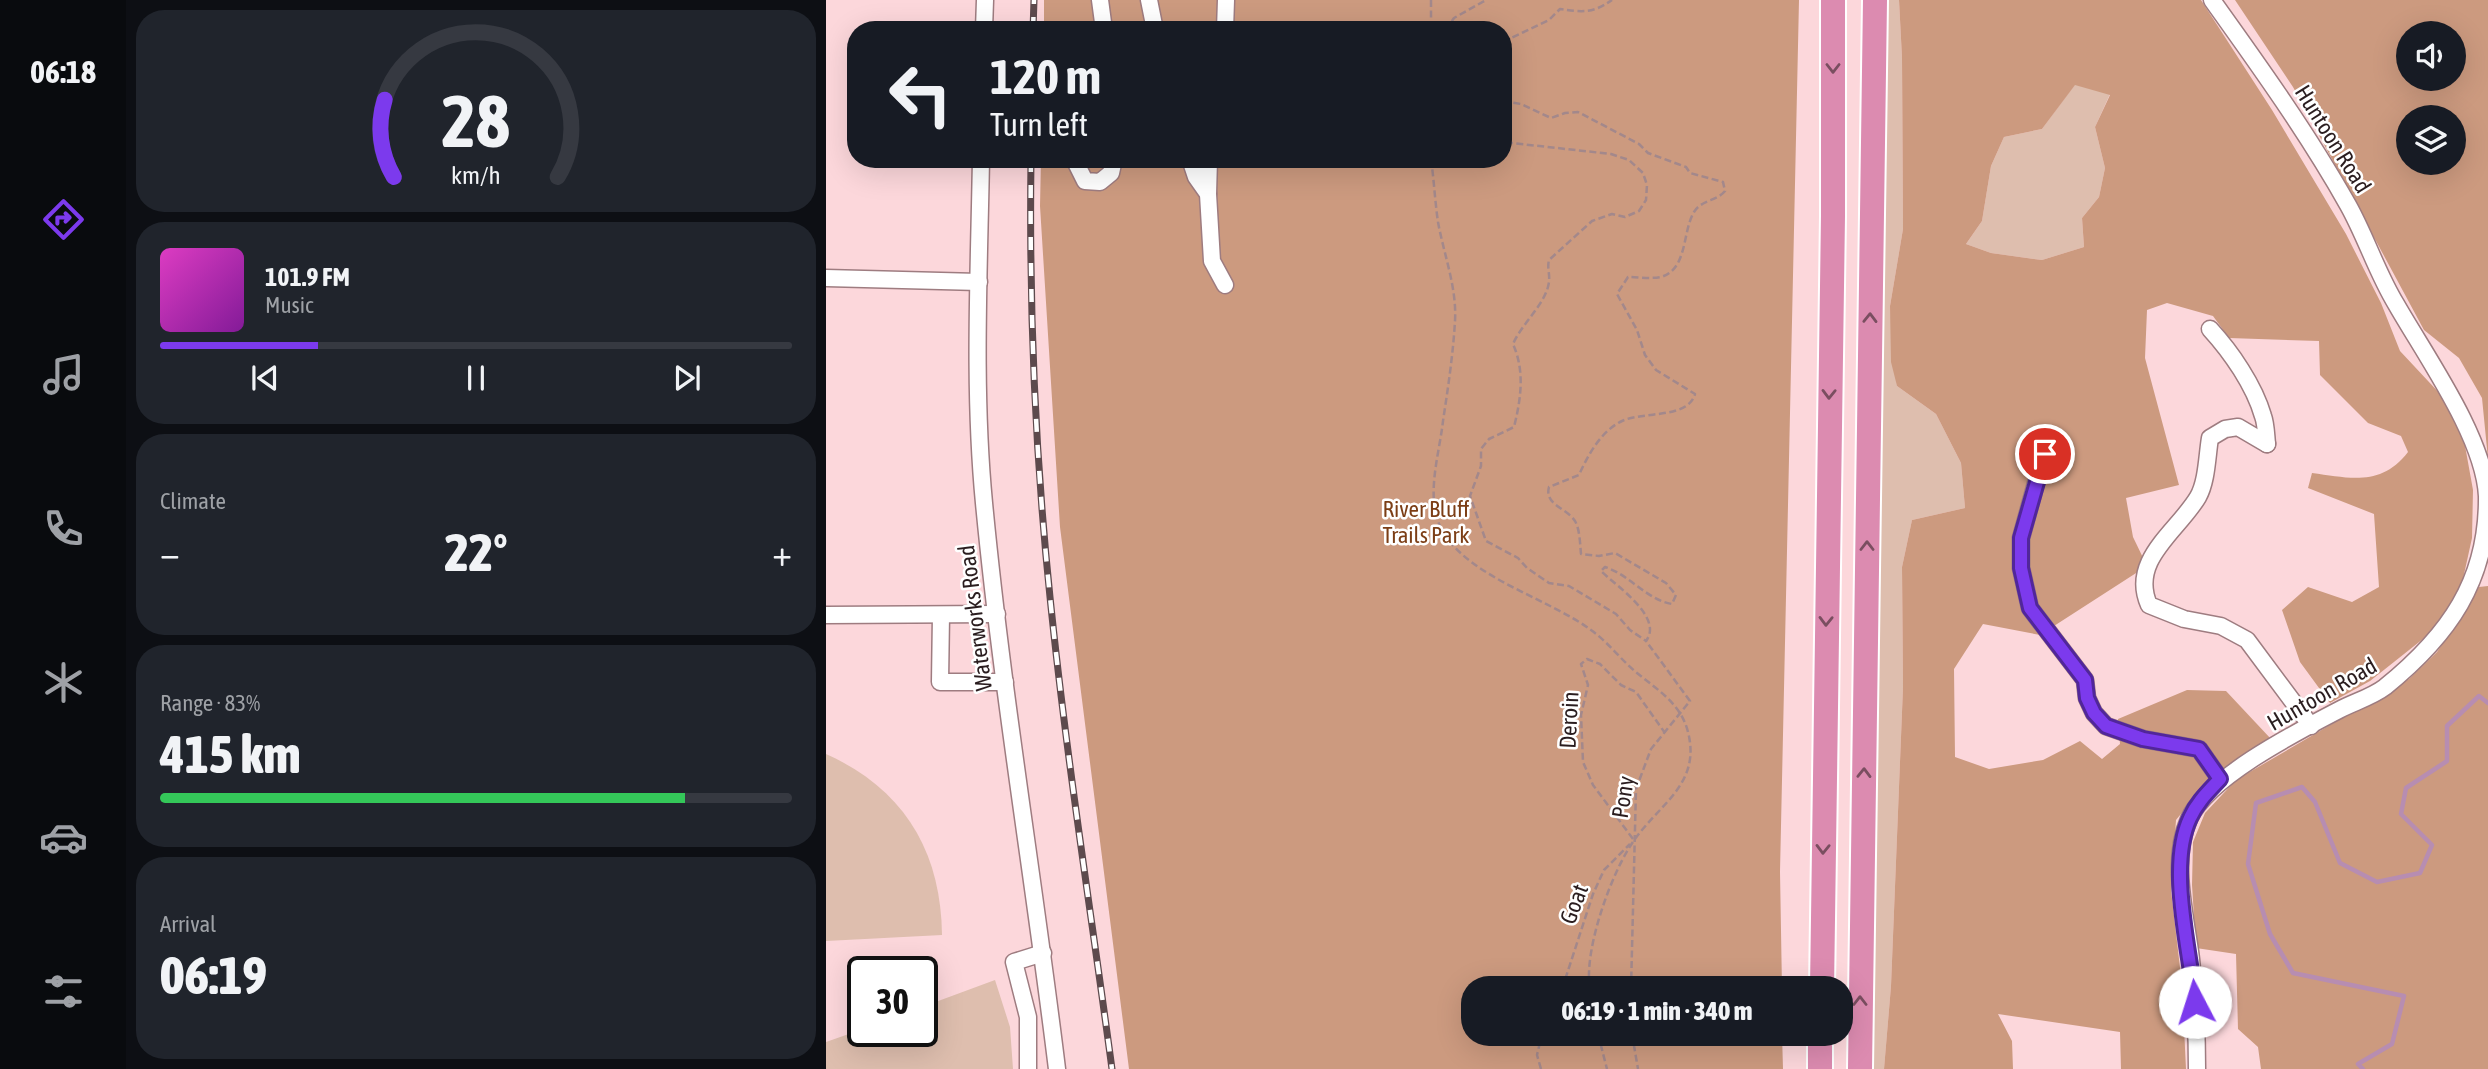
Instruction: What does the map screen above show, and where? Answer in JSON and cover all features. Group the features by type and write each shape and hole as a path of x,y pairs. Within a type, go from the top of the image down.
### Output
{"highway":[{"path":"1822,976 1833,191 1832,0"},
{"path":"1860,1069 1875,0"},
{"path":"1820,1046 1820,1069"}],"street":[{"path":"984,21 985,0"},
{"path":"1100,0 1103,21"},
{"path":"1149,0 1153,21"},
{"path":"1225,21 1226,0"},
{"name":"Huntoon Road","path":"2197,1069 2197,1024 2181,866 2184,834 2190,817 2201,799 2220,779 2311,726 2381,690 2434,644 2451,621 2479,565 2484,545 2487,498 2483,471 2456,405 2393,300 2349,208 2301,128 2212,0"},
{"name":"Waterworks Road","path":"981,168 978,413 984,502 1004,682 1057,1069"},
{"path":"1077,168 1085,181 1100,182 1111,173 1112,168"},
{"path":"1194,168 1196,177 1208,194"},
{"path":"1209,168 1212,261 1226,285"},
{"path":"826,278 979,282"},
{"path":"2210,329 2225,345 2264,416 2267,444 2238,426 2225,429 2210,438 2199,496 2154,551 2147,568 2143,591 2149,605 2168,610 2184,619 2221,626 2247,640 2311,726"},
{"path":"2045,454 2021,538 2021,568 2030,608 2085,680 2087,698 2094,713 2106,726 2143,739 2199,749 2220,779"},
{"path":"826,615 997,614"},
{"path":"941,615 940,682 1004,682"},
{"path":"1028,1069 1028,1017 1014,962 1043,953"}],"path":[{"path":"1431,0 1431,21"},
{"path":"1452,21 1486,0"},
{"path":"1512,38 1549,20 1560,9 1576,13 1588,11 1612,0"},
{"path":"1512,102 1551,118 1578,112 1639,144 1648,153 1686,167 1690,173 1723,182 1725,191 1721,197 1707,201 1695,210 1679,262 1672,272 1659,277 1628,278 1617,294 1637,330 1645,355 1667,379 1695,394 1693,401 1689,406 1676,411 1661,411 1620,421 1595,446 1579,475 1549,487 1547,492 1550,500 1574,520 1581,554 1599,556 1615,553 1666,583 1676,595 1672,604 1660,602 1615,570 1605,567 1601,571 1618,589 1641,605 1650,626 1650,636 1646,641"},
{"path":"1512,143 1611,154 1629,160 1643,173 1647,185 1646,200 1639,211 1625,217 1612,214 1592,221 1549,260 1549,282 1543,299 1519,331 1513,344 1521,366 1521,386 1514,427 1489,439 1481,449 1481,466 1470,496 1486,541 1518,558 1527,568 1549,583 1569,586 1615,614 1630,630 1646,641 1660,656 1672,679 1686,692 1690,701 1681,713"},
{"path":"1432,168 1438,222 1449,266 1455,319 1436,466 1434,502 1437,520 1445,535 1469,560 1591,629 1631,668 1670,700 1681,713 1688,730 1692,754 1682,787 1634,840 1614,881 1593,935 1588,976"},
{"name":"Deroin","path":"1634,840 1593,785 1583,762 1581,715 1588,685 1581,664 1587,659 1600,664 1621,685 1636,692 1665,733"},
{"name":"Pony","path":"1631,976 1636,789 1651,749 1681,713"},
{"name":"Goat","path":"1566,976 1593,894 1604,870 1634,840"},
{"path":"1539,1046 1537,1055 1541,1069"},
{"path":"1601,1046 1607,1069"},
{"path":"1634,1046 1638,1069"}],"shaded area":[{"path":"1887,0 1899,0 1902,58 1903,229 1890,306 1897,386 1936,414 1961,463 1965,508 1912,520 1902,567 1903,687 1891,986 1884,1069 1870,1069"},
{"path":"2075,84 2110,94 2095,127 2105,168 2099,197 2082,218 2084,247 2042,260 1991,253 1966,244 1982,221 1991,166 2004,137 2042,129"},
{"path":"826,754 877,785 913,826 934,876 942,935 826,941"},
{"path":"995,980 1010,1027 1013,1069 826,1069 826,1042 847,1035 847,1047 938,1047 938,1001"}],"green space":[{"name":"River Bluff Trails Park","path":"1044,0 1799,0 1780,872 1782,976 1461,976 1461,1046 1782,1046 1783,1069 1129,1069 1060,527 1040,206 1041,168 1512,168 1512,21 1044,21"},
{"path":"1899,0 2201,0 2272,110 2346,234 2381,303 2400,351 2443,397 2462,429 2473,490 2472,538 2461,588 2433,631 2370,681 2330,703 2300,662 2282,610 2308,587 2352,602 2379,587 2374,514 2308,488 2312,473 2364,478 2387,471 2408,452 2401,436 2368,423 2320,375 2319,341 2229,338 2213,316 2167,303 2147,310 2145,358 2179,485 2126,498 2133,537 2147,566 2040,635 1983,624 1954,669 1955,757 1989,769 2043,760 2080,741 2102,759 2120,744 2118,719 2187,690 2226,691 2271,739 2209,779 2176,820 2171,890 2182,985 2186,1069 2121,1069 2120,1032 1998,1014 2012,1041 2013,1069 1884,1069 1891,986 1903,687 1902,567 1912,520 1965,508 1961,463 1936,414 1897,386 1891,362 1890,306 1903,229","holes":["2075,85 2110,95 2095,127 2105,168 2099,197 2082,218 2084,247 2042,260 1991,253 1966,244 1982,221 1991,166 2004,137 2042,129"]},
{"path":"2235,0 2488,0 2488,459 2482,398 2459,358 2424,330 2293,87"},
{"path":"2488,586 2488,1069 2261,1069 2258,1047 2238,1029 2236,954 2196,948 2192,885 2193,842 2205,813 2236,780 2409,679 2437,652 2479,587"}],"waterway":[{"path":"2363,1069 2358,1064 2392,1044 2404,996 2293,973 2270,934 2248,864 2256,803 2302,787 2315,802 2340,863 2377,882 2420,873 2432,845 2401,814 2406,788 2447,761 2447,726 2479,696 2488,703"}],"railway":[{"path":"1033,21 1034,0"},
{"path":"1031,168 1034,378 1040,488 1063,715 1112,1069"}],"route":[{"path":"2045,454 2021,538 2021,568 2030,608 2085,680 2087,698 2094,713 2106,726 2143,739 2199,749 2220,779 2201,799 2184,834 2181,866 2183,906 2195,1002"}]}
